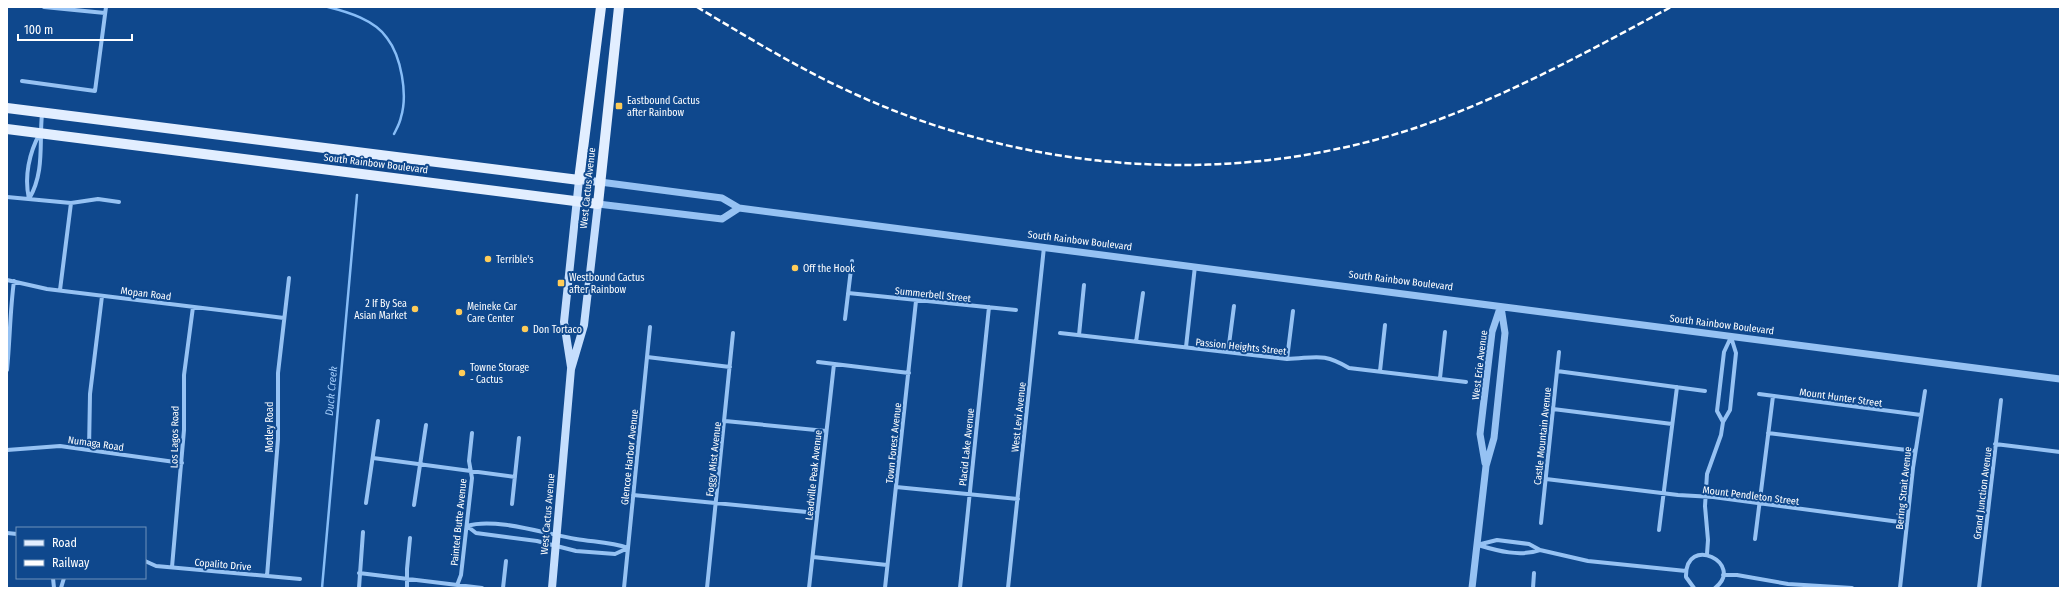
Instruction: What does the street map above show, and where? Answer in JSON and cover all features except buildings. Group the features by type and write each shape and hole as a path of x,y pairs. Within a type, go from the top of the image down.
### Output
{"main road":[{"name":"West Cactus Avenue","path":"571,369 564,327 579,180 601,7"},
{"name":"West Cactus Avenue","path":"552,588 571,369 584,325 619,7"},
{"name":"South Rainbow Boulevard","path":"7,108 600,182"},
{"name":"South Rainbow Boulevard","path":"7,128 598,204"}],"street":[{"path":"44,7 105,13"},
{"path":"22,82 95,90 106,7"},
{"path":"29,199 37,186 42,150 40,133 42,112"},
{"path":"29,199 26,185 31,149 40,133"},
{"name":"South Rainbow Boulevard","path":"600,182 722,198 738,208 1479,302 1501,307 2060,379"},
{"path":"7,197 71,203 98,199 119,202"},
{"path":"60,290 71,203"},
{"name":"South Rainbow Boulevard","path":"598,204 722,219 738,208"},
{"name":"West Levi Avenue","path":"1008,588 1044,247"},
{"path":"845,318 852,261"},
{"path":"1186,347 1195,266"},
{"name":"Motley Road","path":"266,576 278,439 276,394 289,278"},
{"name":"Mopan Road","path":"7,280 102,296 284,318"},
{"path":"7,370 10,337 10,309 14,281"},
{"path":"1079,335 1084,285"},
{"name":"Summerbell Street","path":"848,293 1016,310"},
{"path":"1136,342 1143,293"},
{"path":"89,450 90,394 102,296"},
{"name":"Town Forest Avenue","path":"885,588 916,301"},
{"path":"1228,352 1234,306"},
{"name":"Los Lagos Road","path":"172,567 182,463 184,430 184,375 193,307"},
{"name":"Placid Lake Avenue","path":"960,588 989,307"},
{"name":"West Erie Avenue","path":"1486,466 1480,434 1492,332 1501,307"},
{"name":"West Erie Avenue","path":"1472,588 1486,466 1494,438 1505,333 1501,307"},
{"path":"1287,359 1293,311"},
{"path":"1380,371 1384,325"},
{"name":"Glencoe Harbor Avenue","path":"624,588 650,327"},
{"name":"Foggy Mist Avenue","path":"707,588 733,332"},
{"path":"1440,378 1445,332"},
{"name":"Passion Heights Street","path":"1060,333 1287,359 1323,356 1335,360 1349,368 1466,382"},
{"path":"1723,422 1717,411 1724,352 1731,337"},
{"path":"1706,554 1708,540 1705,497 1707,474 1721,435 1723,422 1730,410 1736,353 1731,337"},
{"name":"Castle Mountain Avenue","path":"1541,522 1559,352"},
{"path":"647,357 730,367"},
{"path":"818,362 909,373"},
{"name":"Leadville Peak Avenue","path":"809,588 834,364"},
{"path":"1557,371 1705,391"},
{"path":"1659,530 1677,387"},
{"name":"Bering Strait Avenue","path":"1900,588 1915,452 1925,391"},
{"name":"Mount Hunter Street","path":"1759,394 1921,416"},
{"path":"1755,539 1773,396"},
{"name":"Grand Junction Avenue","path":"1979,588 2001,400"},
{"path":"1553,409 1672,424"},
{"path":"366,503 374,458 378,421"},
{"path":"725,421 826,431"},
{"path":"414,505 426,425"},
{"name":"Painted Butte Avenue","path":"456,587 461,575 472,478 469,461 472,433"},
{"path":"1768,433 1915,452"},
{"path":"512,504 520,438"},
{"path":"1995,444 2060,452"},
{"name":"Numaga Road","path":"7,450 60,446 182,463"},
{"path":"374,458 515,477"},
{"name":"Mount Pendleton Street","path":"1546,479 1705,497 1907,523"},
{"path":"896,487 1018,499"},
{"path":"633,495 817,514"},
{"path":"467,526 476,523 497,525 538,531 557,536 615,544 628,548"},
{"path":"467,526 476,533 556,545 576,551 615,554 628,548"},
{"path":"359,588 362,532"},
{"path":"407,588 410,538"},
{"path":"1477,545 1497,540 1529,544 1540,550 1588,561 1686,571"},
{"path":"1477,545 1496,551 1528,554 1540,550"},
{"path":"1694,588 1688,582 1686,571 1691,560 1706,554 1717,559 1721,564 1723,575 1721,581 1715,588"},
{"path":"813,557 887,565"},
{"path":"503,588 506,560"},
{"name":"Copalito Drive","path":"146,561 156,566 300,580"},
{"path":"1533,588 1534,573"},
{"path":"359,574 407,579 456,587 482,588"},
{"path":"1723,575 1737,575 1788,584 1852,588"}],"waterway":[{"name":"Duck Creek","path":"328,7 352,14 376,26 392,46 402,76 404,97 401,119 394,134"},
{"name":"Duck Creek","path":"322,588 357,195"}],"railway":[{"path":"697,7 816,75 857,95 923,121 991,142 1060,156 1131,163 1202,165 1273,160 1343,148 1412,129 1479,104 1544,74 1671,7"}],"place":[{"name":"Eastbound Cactus after Rainbow","path":"619,106"},
{"name":"Terrible's","path":"488,259"},
{"name":"Off the Hook","path":"795,268"},
{"name":"Westbound Cactus after Rainbow","path":"561,283"},
{"name":"2 If By Sea Asian Market","path":"415,309"},
{"name":"Meineke Car Care Center","path":"459,312"},
{"name":"Don Tortaco","path":"525,329"},
{"name":"Towne Storage - Cactus","path":"462,373"}]}
